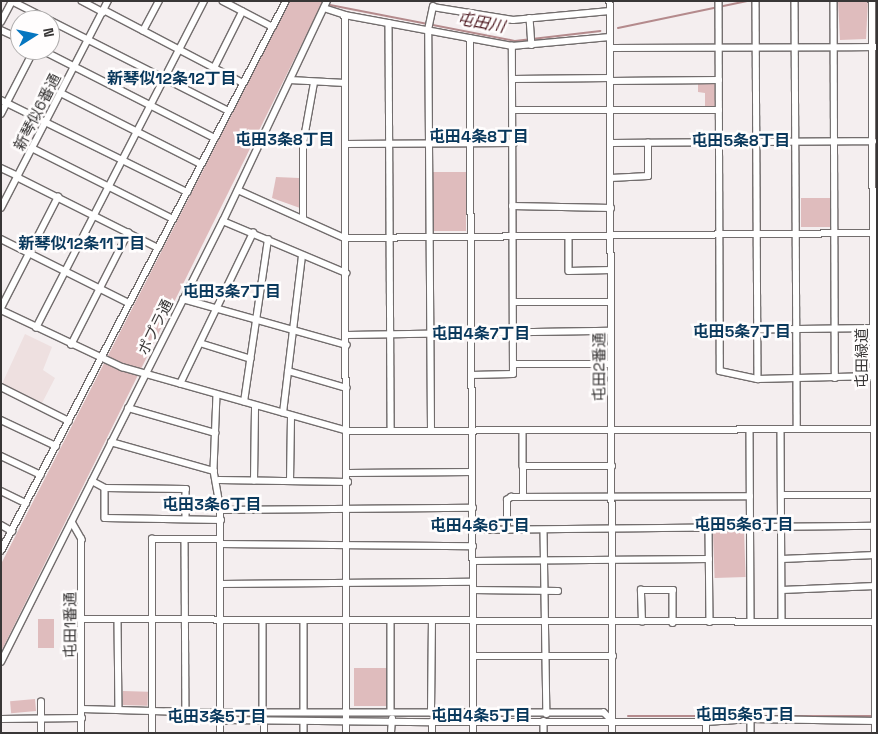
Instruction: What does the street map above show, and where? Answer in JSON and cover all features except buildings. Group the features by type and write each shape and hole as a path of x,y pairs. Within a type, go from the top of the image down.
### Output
{"street":[{"path":"1,22 12,1 229,111"},
{"path":"82,1 243,83"},
{"name":"新琴似6番通","path":"1,208 108,1"},
{"path":"143,31 159,1"},
{"path":"36,328 92,215 204,1"},
{"path":"222,1 273,27"},
{"path":"1,551 286,1"},
{"name":"ポプラ通","path":"1,662 224,221 327,1"},
{"name":"屯田2番通","path":"610,1 613,733"},
{"path":"795,1 797,429"},
{"path":"834,1 836,378"},
{"name":"屯田緑道","path":"872,1 875,47 873,233 875,260 876,733"},
{"path":"756,3 758,379"},
{"path":"719,4 720,370 758,379 796,380 874,376"},
{"path":"431,430 428,30 433,8 439,7 513,20 610,11"},
{"path":"324,8 345,16 512,46 610,37"},
{"path":"214,68 242,12"},
{"path":"345,16 345,238 348,431 347,733"},
{"path":"530,18 532,45"},
{"path":"389,23 391,431"},
{"path":"470,38 474,733"},
{"path":"471,375 513,374 512,206 514,143 512,46"},
{"path":"610,48 875,47"},
{"path":"60,59 215,138"},
{"path":"1,114 4,101 28,60"},
{"path":"513,79 719,80"},
{"path":"290,80 314,83 345,83"},
{"path":"303,218 303,144 314,83"},
{"path":"61,94 201,164"},
{"path":"4,101 187,192"},
{"path":"513,110 720,110"},
{"path":"610,143 757,140 873,141"},
{"path":"345,144 514,143"},
{"path":"611,178 648,176 648,143"},
{"path":"32,148 173,220"},
{"path":"1,168 158,248"},
{"path":"238,190 345,238 611,238 873,233"},
{"path":"58,197 1,309 100,359 255,406 348,431 876,429"},
{"path":"512,206 611,208"},
{"path":"224,221 302,256 346,273"},
{"path":"71,345 128,233"},
{"path":"180,384 253,233"},
{"path":"569,237 569,271 611,270"},
{"path":"1,239 129,304"},
{"path":"244,402 268,240"},
{"path":"283,413 302,256"},
{"path":"183,299 347,345"},
{"path":"513,302 611,302"},
{"path":"720,330 758,333 836,328 874,328"},
{"path":"347,335 611,331"},
{"path":"200,343 251,358"},
{"path":"513,364 611,364"},
{"path":"288,371 347,388"},
{"path":"1,387 69,421"},
{"path":"217,395 214,471 219,480 221,510 221,733"},
{"path":"254,481 255,406"},
{"path":"128,408 215,433"},
{"path":"290,481 292,416"},
{"path":"1,420 56,446"},
{"path":"750,429 751,622"},
{"path":"782,429 782,621"},
{"path":"523,430 523,498"},
{"path":"111,442 214,471"},
{"path":"1,456 41,475"},
{"path":"523,466 612,466"},
{"path":"348,473 472,472"},
{"path":"219,480 348,482"},
{"path":"92,481 105,488 186,489 186,519"},
{"path":"105,488 105,518 221,520"},
{"path":"1,491 26,503"},
{"path":"782,495 875,495"},
{"path":"507,530 507,500 523,498 750,496"},
{"path":"221,510 473,508"},
{"name":"屯田1番通","path":"72,522 82,539 82,733"},
{"path":"1,526 12,530"},
{"path":"473,530 544,531 875,526"},
{"path":"709,528 710,622"},
{"path":"544,531 544,655 548,714"},
{"path":"152,733 152,539 347,545 473,546"},
{"path":"185,539 186,709"},
{"path":"782,559 875,555"},
{"path":"473,561 543,562 709,559"},
{"path":"221,584 473,582"},
{"path":"782,590 876,586"},
{"path":"473,590 558,591"},
{"path":"642,622 641,590 673,590 673,623"},
{"path":"82,619 186,622 876,622"},
{"path":"118,620 119,709"},
{"path":"263,622 263,710"},
{"path":"304,622 304,712"},
{"path":"391,622 391,710"},
{"path":"431,713 432,622"},
{"path":"473,656 613,656"},
{"path":"40,733 41,702"},
{"path":"82,709 186,709 221,713 263,710 304,712 391,710 431,713 607,713 613,722"},
{"path":"221,713 226,720 347,721 392,719 432,722 706,722 751,719 876,717"},
{"path":"1,719 82,718"},
{"path":"264,719 264,733"},
{"path":"392,719 392,733"},
{"path":"751,719 751,733"},
{"path":"304,720 304,733"},
{"path":"544,721 544,733"},
{"path":"432,722 432,733"},
{"path":"706,722 706,733"}],"shaded area":[{"path":"290,1 323,1 1,652 1,564"},
{"path":"838,1 868,1 866,39 840,40"},
{"path":"698,82 719,83 718,108 705,108 705,93 698,92"},
{"path":"433,172 466,172 466,231 433,231"},
{"path":"276,177 299,178 300,208 272,198"},
{"path":"801,198 832,198 832,227 801,227"},
{"path":"25,334 52,347 43,370 55,378 41,405 1,386"},
{"path":"744,531 746,577 715,578 713,532"},
{"path":"38,619 54,619 54,648 38,648"},
{"path":"354,668 388,668 388,706 354,706"},
{"path":"123,691 148,692 147,706 123,705"},
{"path":"35,699 36,711 11,713 10,701"}],"waterway":[{"name":"屯田川","path":"618,28 747,1"},
{"name":"屯田川","path":"330,5 515,41 600,31"},
{"path":"628,716 874,716"}],"district":[{"name":"新琴似12条12丁目","path":"172,79"},
{"name":"屯田4条8丁目","path":"479,137"},
{"name":"屯田3条8丁目","path":"285,140"},
{"name":"屯田5条8丁目","path":"741,141"},
{"name":"新琴似12条11丁目","path":"82,244"},
{"name":"屯田3条7丁目","path":"232,292"},
{"name":"屯田5条7丁目","path":"742,332"},
{"name":"屯田4条7丁目","path":"481,334"},
{"name":"屯田3条6丁目","path":"212,505"},
{"name":"屯田5条6丁目","path":"744,525"},
{"name":"屯田4条6丁目","path":"480,526"},
{"name":"屯田5条5丁目","path":"745,715"},
{"name":"屯田4条5丁目","path":"481,716"},
{"name":"屯田3条5丁目","path":"217,717"}]}
